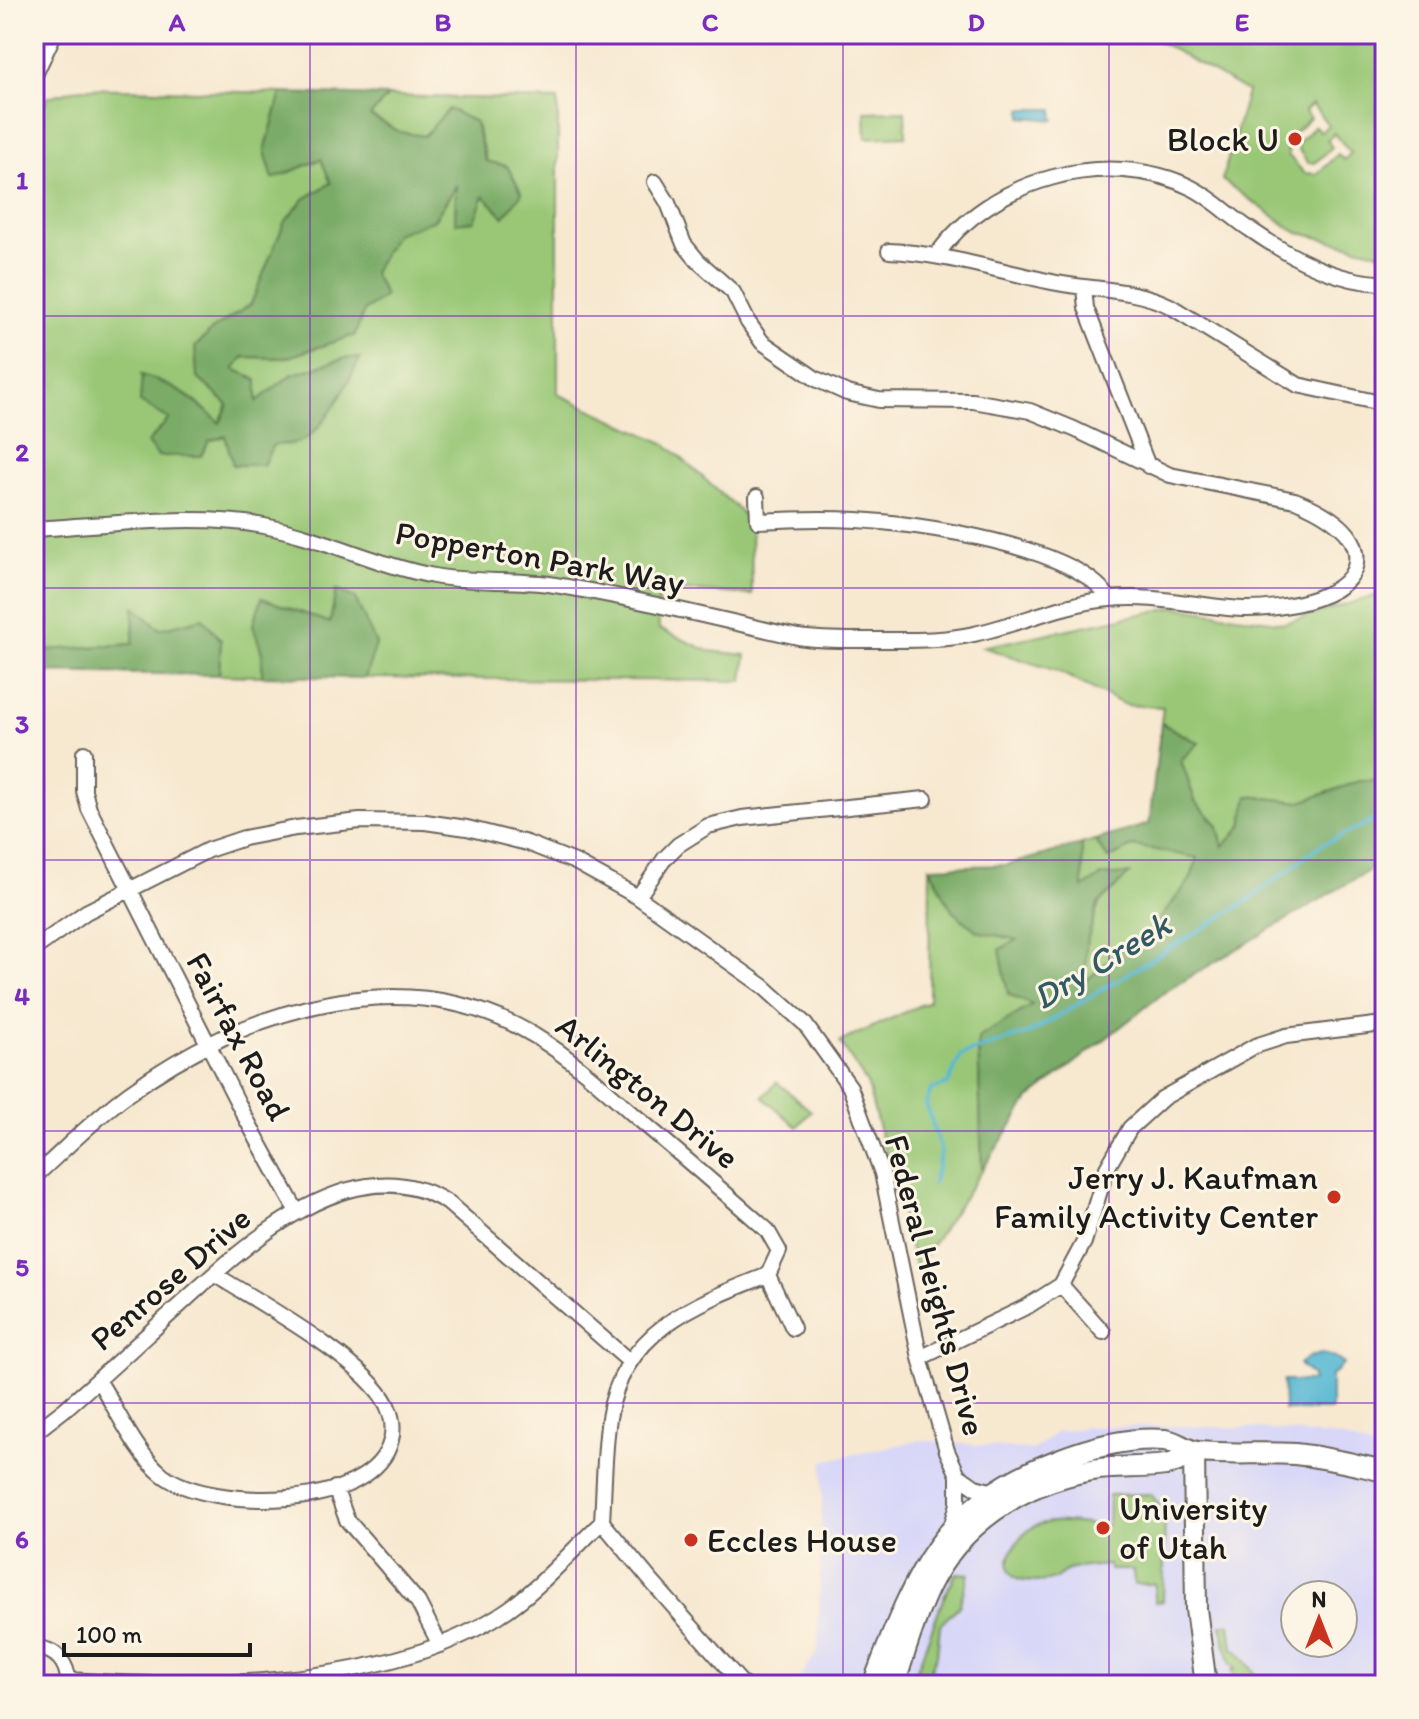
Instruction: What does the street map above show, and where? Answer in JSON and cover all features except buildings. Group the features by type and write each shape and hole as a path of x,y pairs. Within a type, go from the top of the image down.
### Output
{"main road":[{"path":"873,1685 907,1598 932,1552 951,1528 994,1492 1047,1464 1112,1444 1169,1440 1194,1452 1294,1454 1385,1471"},
{"path":"894,1685 931,1584 957,1544 982,1520 1019,1496 1060,1478 1104,1468 1169,1465 1194,1452"},
{"path":"1194,1452 1196,1609 1206,1685"},
{"path":"1353,1466 1385,1486"}],"street":[{"path":"34,77 54,34"},
{"path":"936,256 947,240 1009,192 1070,174 1117,172 1155,176 1190,187 1250,230 1297,257 1347,278 1385,283"},
{"name":"Popperton Park Way","path":"34,529 214,520 250,524 283,530 437,577 515,580 570,588 798,637 827,640 946,638 975,634 1109,599 1145,597 1230,608 1270,607 1338,590 1353,575 1355,546 1346,532 1304,504 1170,475 1030,411 973,401 879,400 847,393 802,371 762,342 733,292 690,253 655,182"},
{"path":"889,251 920,252 997,271 1156,300 1298,385 1385,404"},
{"path":"1084,288 1086,308 1148,466"},
{"path":"757,497 758,521 860,520 933,529 1001,543 1072,567 1094,580 1109,599"},
{"name":"Fairfax Road","path":"84,753 87,803 208,1045 297,1212"},
{"path":"638,897 678,845 716,823 925,799"},
{"name":"Federal Heights Drive","path":"34,949 86,912 208,850 244,838 296,828 360,821 425,822 467,828 527,843 575,862 638,897 763,986 804,1023 850,1087 882,1173 920,1358 947,1451 958,1475 958,1504 951,1528"},
{"name":"Arlington Drive","path":"34,1177 127,1094 208,1045 284,1014 364,997 444,1001 497,1017 534,1035 571,1061 767,1230 779,1251 768,1275"},
{"path":"920,1358 1028,1306 1061,1285 1084,1242 1107,1168 1130,1128 1163,1098 1255,1046 1286,1036 1383,1024"},
{"name":"Penrose Drive","path":"34,1433 98,1380 251,1242 297,1212 342,1193 379,1185 402,1184 427,1191 448,1203 630,1362"},
{"path":"98,1380 145,1456 163,1475 208,1494 244,1499 285,1498 335,1488 369,1473 385,1456 392,1437 393,1426 387,1404 337,1354 214,1274"},
{"path":"34,1648 53,1652 61,1659 68,1683 197,1683 270,1679 362,1666 406,1657 440,1645 475,1630 510,1608 602,1522 609,1415 620,1379 630,1362 657,1332 689,1308 768,1275 793,1328"},
{"path":"1061,1285 1103,1332"},
{"name":"Federal Heights Drive","path":"958,1475 975,1487 994,1492"},
{"path":"335,1488 347,1520 418,1602 440,1645"},
{"path":"602,1522 743,1685"}],"shaded area":[{"name":"University of Utah","path":"1087,1427 1253,1428 1340,1437 1385,1453 1385,1685 795,1685 818,1650 823,1461 920,1440 1033,1450 1057,1432"}],"green space":[{"path":"1146,34 1385,34 1385,254 1296,232 1222,180 1247,92","holes":["1312,104 1328,125 1321,132 1315,126 1298,142 1298,149 1308,163 1315,163 1332,147 1327,140 1334,133 1351,153 1344,160 1338,154 1317,174 1304,173 1288,155 1289,138 1310,118 1305,111"]},
{"path":"81,88 281,93 265,151 273,179 321,159 331,183 304,199 267,266 251,304 212,330 197,377 228,405 219,423 184,394 142,376 209,441 226,436 234,465 273,444 299,442 318,427 343,393 291,375 257,402 234,369 243,357 285,358 355,335 373,272 395,234 434,220 457,185 456,223 484,195 504,217 475,122 449,109 424,136 400,132 369,116 388,96 558,100 558,394 666,444 751,521 752,595 658,592 659,629 709,651 746,655 743,681 365,678 376,644 336,591 330,623 262,598 253,625 262,653 262,676 219,675 221,640 160,629 134,608 133,644 34,651 34,120 48,97"},
{"path":"281,93 388,96 370,116 400,132 424,136 449,109 475,122 485,161 507,166 522,193 504,217 484,196 474,221 455,223 456,186 434,220 395,234 373,272 385,296 364,311 355,335 285,358 243,357 234,369 257,380 257,401 291,375 345,358 360,358 335,405 308,437 296,443 273,445 263,465 233,465 225,436 209,441 201,456 158,456 147,443 169,419 140,402 142,375 184,394 220,423 228,405 197,377 195,347 212,330 251,304 284,223 304,199 331,183 321,159 273,179 265,151"},
{"path":"905,111 906,136 866,138 865,112"},
{"path":"336,590 355,598 376,644 365,678 262,676 262,653 253,625 262,598 330,623"},
{"path":"1385,593 1385,781 1360,781 1301,802 1248,796 1242,826 1223,848 1217,824 1195,801 1181,760 1198,743 1161,723 1163,707 1125,705 1057,671 982,647 1175,607 1284,623"},
{"path":"134,607 160,629 203,618 221,640 219,675 34,672 34,651 133,644"},
{"path":"1161,723 1199,743 1181,760 1195,801 1217,824 1223,847 1242,826 1248,796 1301,802 1360,781 1385,781 1385,861 1165,992 1030,1098 982,1170 978,1038 1032,1005 1008,994 1000,949 1017,940 977,931 952,911 930,867 1007,865 1082,844 1083,888 1101,876 1130,874 1098,904 1086,944 1086,981 1124,947 1152,929 1190,880 1198,858 1134,846 1108,859 1095,840 1149,824"},
{"path":"1095,840 1108,859 1134,846 1198,857 1190,880 1152,929 1124,947 1085,982 1086,944 1099,904 1082,889 1082,844"},
{"path":"930,867 962,919 983,931 1018,940 1033,1005 978,1038 982,1170 916,1269 867,1084 840,1042 929,1001"},
{"path":"777,1082 811,1111 797,1127 763,1097"},
{"path":"1151,1494 1165,1514 1163,1601 1155,1602 1155,1584 1134,1584 1133,1570 1110,1570 1109,1565 1065,1571 1052,1580 1040,1582 1015,1578 1009,1571 1011,1553 1032,1528 1057,1522 1108,1525 1109,1495"},
{"path":"956,1573 969,1574 959,1606 940,1625 937,1655 924,1685 911,1685 943,1599"},
{"path":"1230,1624 1233,1649 1264,1685 1235,1685 1232,1670 1235,1669 1231,1665 1221,1625"}],"water":[{"path":"1022,109 1053,109 1054,120 1022,117"},
{"path":"1322,1354 1344,1364 1331,1376 1331,1410 1284,1410 1283,1381 1312,1381 1312,1376 1299,1364 1309,1357"}],"waterway":[{"name":"Dry Creek","path":"933,1184 941,1151 926,1104 931,1090 948,1084 961,1055 1032,1032 1249,900 1321,845 1385,815"}],"place":[{"name":"Block U","path":"1295,139"},
{"name":"Jerry J. Kaufman Family Activity Center","path":"1334,1197"},
{"name":"University of Utah","path":"1103,1528"},
{"name":"Eccles House","path":"691,1540"}]}
